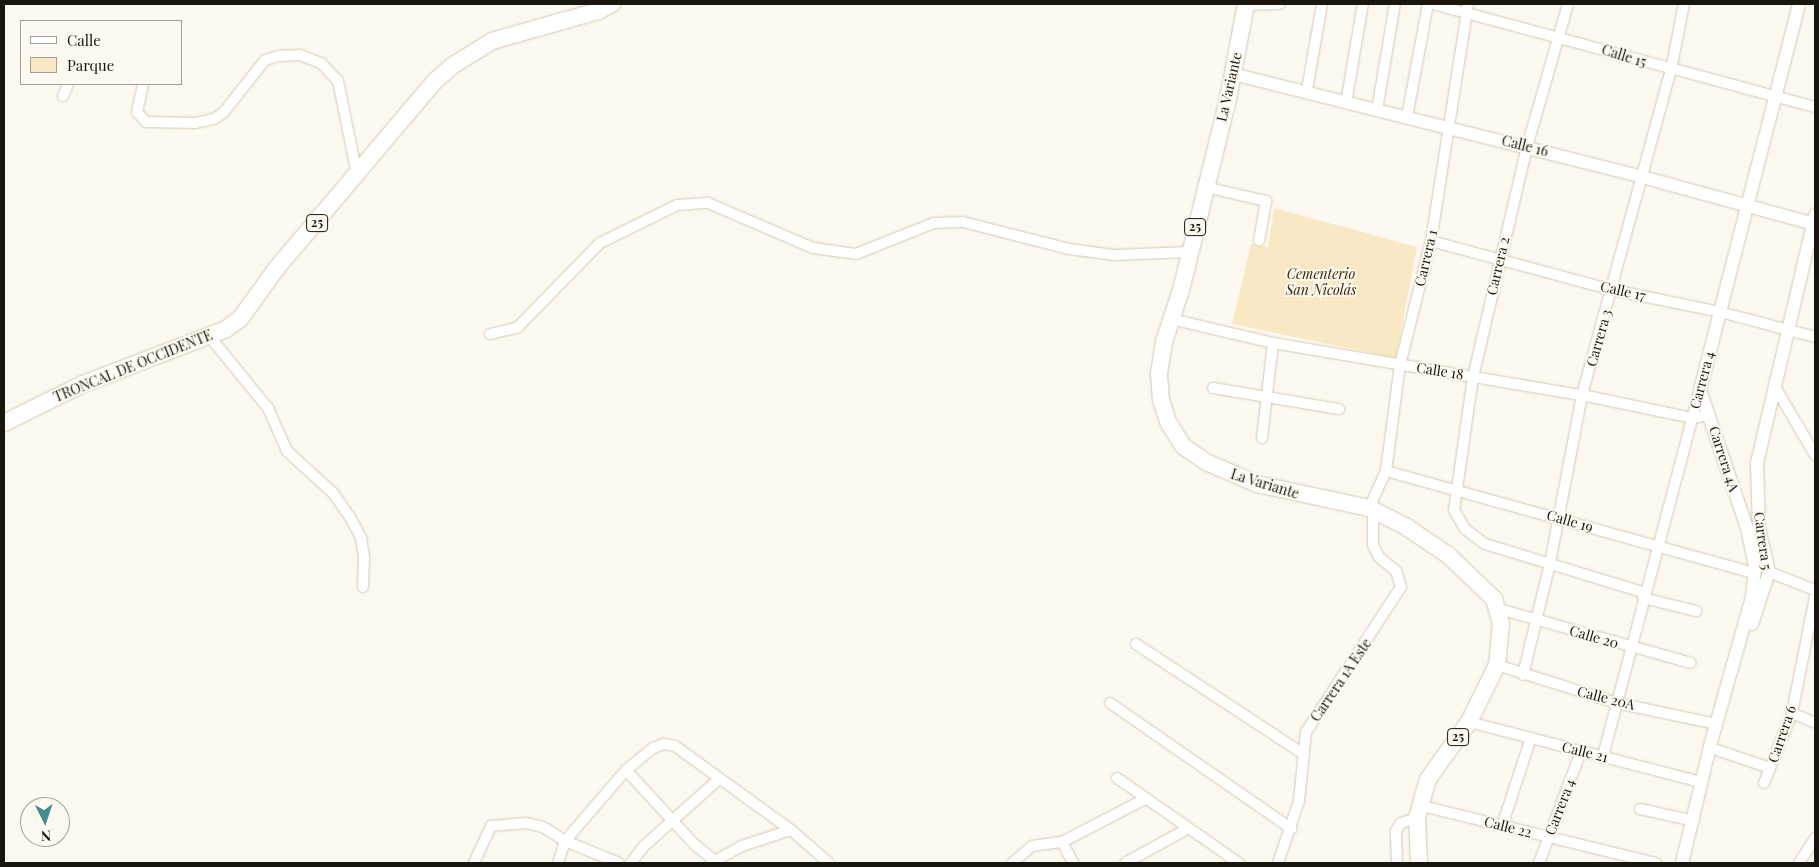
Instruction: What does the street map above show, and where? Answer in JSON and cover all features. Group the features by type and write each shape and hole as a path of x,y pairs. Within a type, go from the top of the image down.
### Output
{"main road":[{"name":"TRONCAL DE OCCIDENTE","path":"4,423 83,384 210,337 240,319 276,269 434,81 471,52 518,32 598,11 612,4"},
{"name":"La Variante","path":"1246,4 1233,74 1171,318 1159,373 1161,400 1168,422 1183,446 1228,474 1301,496 1371,509 1405,526 1448,555 1486,588 1498,609 1501,623 1497,665 1469,722 1437,764 1417,812 1419,863"}],"street":[{"path":"1246,4 1280,4"},
{"path":"1307,90 1322,4"},
{"path":"1346,103 1363,4"},
{"path":"1377,110 1395,4"},
{"path":"1407,117 1428,4"},
{"name":"Calle 15","path":"1433,4 1467,8 1671,70 1815,107"},
{"name":"Carrera 2","path":"1550,563 1486,544 1465,529 1454,510 1473,377 1527,147 1568,4"},
{"name":"Carrera 3","path":"1523,675 1550,563 1582,396 1612,290 1640,176 1671,70 1684,4"},
{"name":"Carrera 4","path":"1603,756 1644,595 1660,548 1798,4"},
{"name":"Carrera 1","path":"1371,509 1386,471 1400,365 1431,241 1447,127 1467,8"},
{"path":"144,85 137,112 146,122 196,123 214,119 224,112 265,60 279,56 300,55 321,63 338,81 357,174"},
{"name":"Calle 16","path":"1233,74 1307,90 1346,103 1815,221"},
{"path":"63,96 68,85"},
{"path":"1205,187 1266,201 1260,240"},
{"path":"490,334 517,328 600,243 677,205 708,203 813,248 856,254 934,223 962,222 1069,249 1114,255 1189,252"},
{"name":"Carrera 5","path":"1688,863 1769,572 1759,528 1757,463 1774,383 1815,221"},
{"name":"Calle 17","path":"1431,241 1612,290 1720,312 1788,329 1815,338"},
{"name":"Calle 18","path":"1171,318 1273,343 1582,396 1692,418 1709,415"},
{"path":"210,337 268,408 287,451 333,493 350,517 362,548 363,587"},
{"path":"1262,438 1273,343"},
{"path":"1774,383 1778,394 1815,455"},
{"path":"1213,388 1339,409"},
{"name":"Carrera 4A","path":"1700,390 1747,528"},
{"name":"Calle 19","path":"1386,471 1559,517 1660,548 1755,573"},
{"name":"Carrera 1A Este","path":"1278,863 1292,829 1301,784 1302,753 1306,732 1399,594 1401,587 1396,571 1379,557 1374,545 1371,509"},
{"name":"Carrera 5","path":"1682,863 1717,724 1752,597 1755,573 1747,528"},
{"path":"1550,563 1696,611"},
{"path":"1769,572 1815,590"},
{"name":"Carrera 6","path":"1764,783 1792,713 1815,597"},
{"name":"Calle 20","path":"1498,609 1631,648 1691,663"},
{"path":"1136,644 1302,753"},
{"name":"Calle 20A","path":"1497,665 1523,675 1617,702 1717,724"},
{"path":"1110,703 1292,829"},
{"path":"1792,713 1815,723"},
{"name":"Calle 21","path":"1469,722 1702,782"},
{"path":"1502,826 1530,738"},
{"path":"558,863 565,841 626,770 653,748 664,744 675,746 791,830 829,863"},
{"path":"1718,750 1770,768"},
{"name":"Carrera 4","path":"1539,863 1581,751"},
{"path":"626,770 712,861 742,846 791,830"},
{"path":"1117,778 1144,799 1239,863"},
{"path":"631,863 672,820 719,779"},
{"path":"1012,863 1032,846 1062,842 1144,799"},
{"path":"1640,809 1694,821"},
{"path":"1397,863 1396,831 1401,822 1417,812"},
{"name":"Calle 22","path":"1417,812 1502,826 1624,859 1656,863"},
{"path":"474,863 491,826 526,823 551,831 565,841 620,863"},
{"path":"1125,863 1187,828"},
{"path":"1799,863 1815,838"},
{"path":"1062,842 1073,863"}],"green space":[{"name":"Cementerio San Nicolás","path":"1274,208 1417,247 1396,358 1232,324 1251,244 1268,247"}]}
